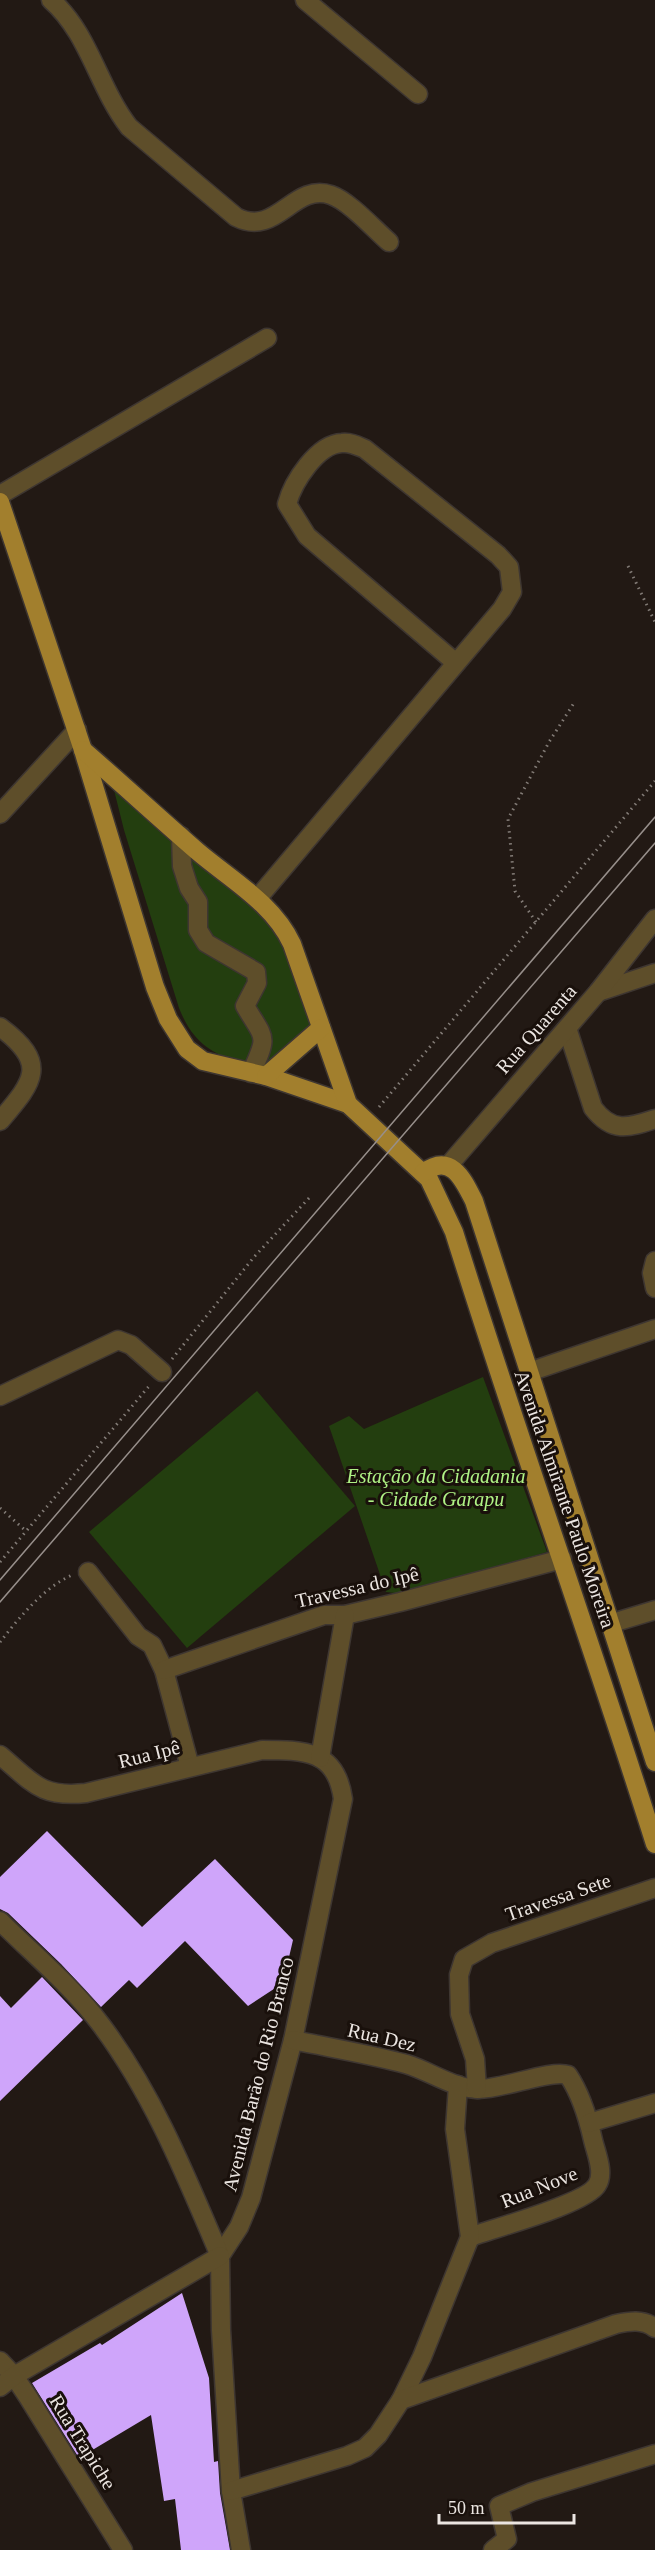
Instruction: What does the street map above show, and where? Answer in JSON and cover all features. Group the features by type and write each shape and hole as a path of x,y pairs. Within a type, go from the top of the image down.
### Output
{"main road":[{"name":"Avenida Almirante Paulo Moreira","path":"0,502 83,750 155,987 168,1019 187,1049 203,1061 259,1075 348,1104"},
{"name":"Avenida Almirante Paulo Moreira","path":"83,750 257,899 287,932 348,1104 423,1173 447,1213 516,1427 652,1822 655,1844"},
{"path":"259,1075 321,1028"},
{"path":"423,1173 433,1166 448,1166"},
{"name":"Avenida Almirante Paulo Moreira","path":"448,1166 461,1176 474,1201 655,1762"},
{"path":"516,1427 543,1418"}],"street":[{"path":"51,0 74,24 115,109 129,127 236,217 248,223 264,223 295,201 311,195 330,194 389,242"},
{"path":"305,0 418,94"},
{"path":"0,495 267,338"},
{"path":"257,899 456,663 512,592 509,567 498,555 365,449 340,442 328,447 316,457 290,491 287,504 294,519 307,536 456,663"},
{"path":"0,814 76,730"},
{"path":"181,836 182,866 189,888 198,902 198,930 206,943 256,972 257,983 245,1006 263,1031 264,1045 259,1075"},
{"name":"Rua Quarenta","path":"448,1166 598,992 655,920"},
{"path":"598,992 655,973"},
{"path":"0,1027 22,1046 32,1072 29,1088 0,1121"},
{"path":"567,1028 593,1108 600,1117 609,1125 625,1127 655,1119"},
{"path":"655,1261 652,1273 655,1288"},
{"path":"528,1372 655,1329"},
{"path":"0,1396 118,1340 131,1344 162,1372"},
{"name":"Travessa do Ipê","path":"165,1670 324,1615 345,1615 562,1559"},
{"path":"88,1572 138,1636 152,1645 165,1670 190,1767"},
{"path":"609,1624 655,1610"},
{"path":"320,1758 345,1615"},
{"name":"Rua Ipê","path":"0,1755 45,1792 62,1796 86,1793 262,1750 288,1750 320,1758"},
{"name":"Avenida Barão do Rio Branco","path":"220,2256 239,2227 252,2198 293,2040 343,1799 340,1782 332,1766 320,1758"},
{"name":"Travessa Sete","path":"477,2089 475,2059 460,2014 459,1975 464,1959 475,1950 655,1888"},
{"path":"0,1921 84,2004 102,2026 163,2123 220,2256 221,2330 231,2491 241,2550"},
{"name":"Rua Dez","path":"293,2040 405,2064 458,2085 477,2089 515,2085 554,2072 562,2073"},
{"name":"Rua Nove","path":"470,2237 578,2200 597,2186 600,2178 599,2166 589,2123 573,2083 568,2075 562,2073"},
{"path":"231,2491 347,2456 365,2448 378,2435 401,2400 422,2357 470,2237 454,2129 458,2085"},
{"path":"589,2123 655,2103"},
{"path":"7,2381 220,2256"},
{"path":"401,2400 616,2324 632,2320 648,2323 655,2328"},
{"name":"Rua Trapiche","path":"0,2361 7,2381 123,2550"},
{"path":"506,2546 499,2506 655,2454"}],"path":[{"path":"628,566 655,622"},
{"path":"536,922 515,891 508,819 549,742 574,703"},
{"path":"366,1122 655,781"},
{"path":"0,1508 26,1531"},
{"path":"0,1642 15,1623 45,1593 69,1576 88,1572"}],"green space":[{"path":"113,786 282,932 311,1018 311,1028 280,1056 254,1063 232,1059 211,1050 195,1036 188,1026 179,1008 124,830"},
{"name":"Estação da Cidadania - Cidade Garapu","path":"483,1377 547,1552 404,1594 386,1592 329,1426 349,1416 364,1429"},
{"path":"257,1391 355,1506 187,1648 89,1532"}],"building":[{"path":"47,1831 142,1927 215,1859 293,1940 283,1983 248,2006 185,1941 137,1988 129,1980 101,2007 61,1964 8,1913 0,1909 0,1877"},
{"path":"42,1977 83,2020 0,2101 0,1996 11,2008"},
{"path":"182,2293 209,2378 214,2462 218,2461 220,2493 230,2550 181,2550 175,2499 164,2501 151,2415 79,2458 32,2383 100,2343 102,2345"}],"tram line":[{"path":"0,1580 655,817"},
{"path":"0,1602 655,843"}]}
